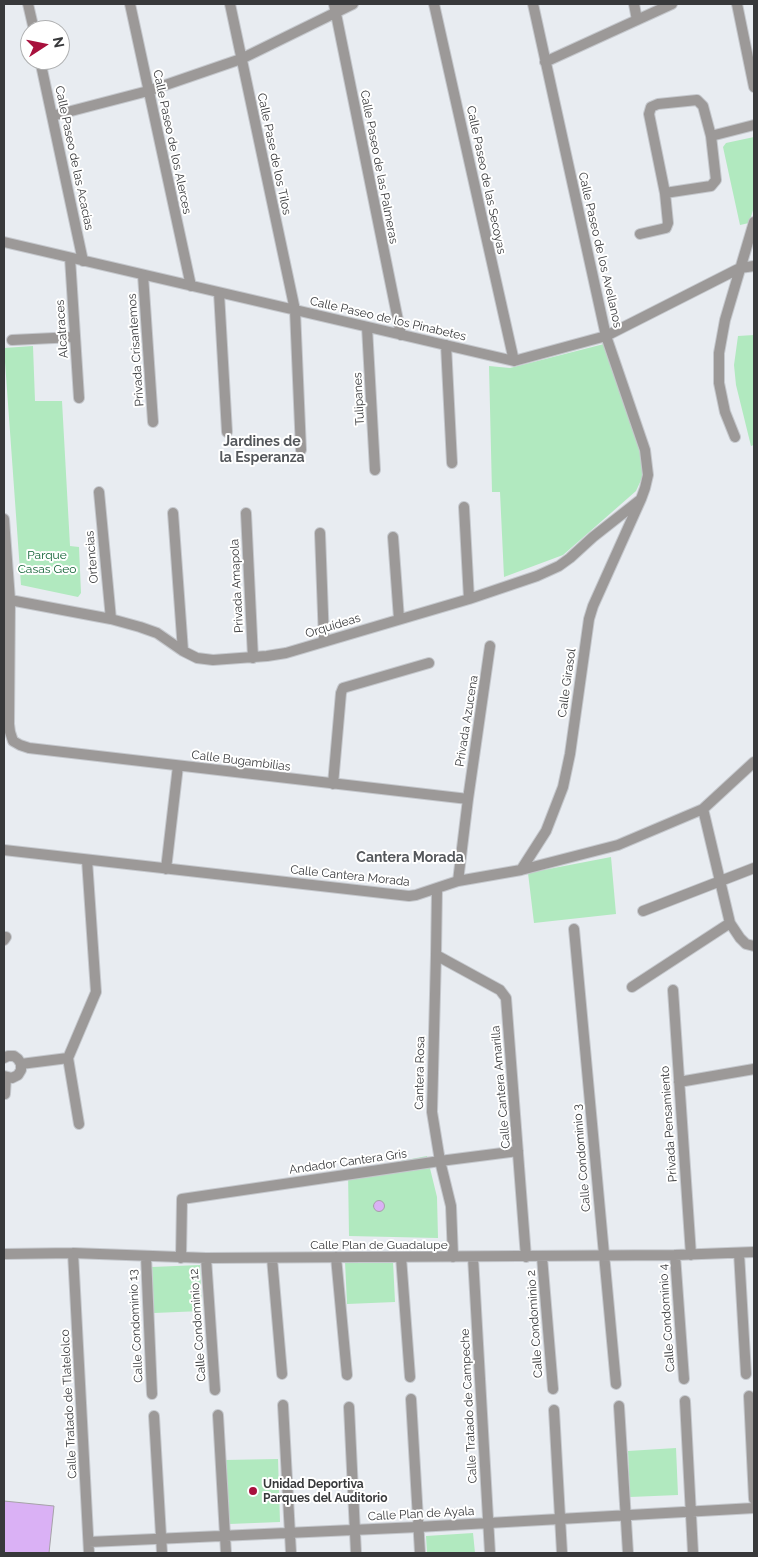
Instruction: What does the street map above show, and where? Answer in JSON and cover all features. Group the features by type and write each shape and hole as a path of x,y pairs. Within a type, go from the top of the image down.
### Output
{"street":[{"path":"28,4 32,20"},
{"name":"Calle Paseo de los Alerces","path":"130,4 191,286"},
{"name":"Calle Pase de los Tilos","path":"230,4 295,310 301,450"},
{"path":"52,116 148,91 241,59 334,8 353,4"},
{"name":"Calle Paseo de las Secoyas","path":"434,4 514,361"},
{"name":"Calle Paseo de los Avellanos","path":"532,4 606,336 645,450 648,474 641,499"},
{"path":"634,4 637,20"},
{"path":"545,62 672,4"},
{"path":"737,4 754,87"},
{"name":"Calle Paseo de las Palmeras","path":"334,8 401,335"},
{"name":"Calle Paseo de las Acacias","path":"42,70 83,261"},
{"path":"640,234 668,226 666,193 649,114 651,108 658,104 697,100 703,106 711,136 716,175 714,183 710,186 666,193"},
{"path":"711,136 754,125"},
{"path":"735,437 724,412 719,383 719,353 725,320 754,222"},
{"name":"Calle Paseo de los Pinabetes","path":"4,242 514,361 606,336 740,268 754,266"},
{"name":"Alcatraces","path":"70,258 79,398"},
{"name":"Privada Crisantemos","path":"143,275 153,422"},
{"path":"219,293 227,432"},
{"name":"Tulipanes","path":"367,327 375,470"},
{"path":"12,340 75,337"},
{"path":"446,346 452,463"},
{"name":"Ortencias","path":"99,492 110,619"},
{"name":"Orquídeas","path":"10,600 110,619 140,627 157,633 183,651 198,658 213,660 253,658 286,653 469,599 537,576 559,566 570,558 592,537 641,499"},
{"name":"Calle Girasol","path":"521,870 546,831 562,786 570,754 593,606 641,499"},
{"path":"464,507 469,599"},
{"name":"Privada Amapola","path":"246,512 253,658"},
{"path":"173,513 183,651"},
{"path":"4,519 10,600"},
{"path":"320,533 324,641"},
{"path":"393,537 399,619"},
{"name":"Calle Bugambilias","path":"10,600 8,724 13,740 20,745 28,748 468,799"},
{"name":"Privada Azucena","path":"458,881 490,646"},
{"path":"333,784 343,688 428,663"},
{"name":"Calle Cantera Morada","path":"4,850 409,896 458,881 521,870 618,845 703,809 754,762"},
{"path":"166,869 178,766"},
{"path":"703,809 730,923 746,944 754,946"},
{"path":"79,1124 68,1058 96,992 87,860"},
{"path":"643,910 754,868"},
{"name":"Cantera Rosa","path":"437,888 431,1102 440,1161 452,1206 453,1257"},
{"path":"632,987 730,923"},
{"name":"Calle Condominio 3","path":"574,929 616,1384"},
{"name":"Calle Cantera Amarilla","path":"436,955 500,990 506,998 526,1257"},
{"name":"Privada Pensamiento","path":"673,990 691,1255"},
{"path":"4,1058 14,1056 21,1064 21,1070 18,1075 12,1078 5,1076 5,1094"},
{"path":"21,1064 68,1058"},
{"path":"679,1082 754,1069"},
{"name":"Andador Cantera Gris","path":"181,1258 182,1199 518,1151"},
{"name":"Calle Plan de Guadalupe","path":"4,1254 73,1253 181,1258 336,1258 691,1255 754,1252"},
{"name":"Calle Tratado de Tlatelolco","path":"73,1253 89,1548"},
{"path":"740,1253 746,1374"},
{"name":"Calle Condominio 4","path":"675,1255 684,1379"},
{"name":"Calle Condominio 13","path":"146,1256 152,1394"},
{"path":"401,1257 410,1377"},
{"name":"Calle Tratado de Campeche","path":"473,1257 490,1553"},
{"name":"Calle Condominio 2","path":"542,1257 553,1389"},
{"name":"Calle Condominio 12","path":"206,1258 215,1390"},
{"path":"272,1258 282,1374"},
{"path":"336,1258 347,1375"},
{"path":"748,1396 754,1499"},
{"path":"411,1400 420,1553"},
{"path":"685,1401 693,1553"},
{"path":"283,1405 291,1553"},
{"path":"619,1406 628,1553"},
{"path":"349,1408 356,1553"},
{"path":"554,1410 562,1553"},
{"path":"218,1415 226,1553"},
{"path":"154,1416 162,1553"},
{"name":"Calle Plan de Ayala","path":"89,1548 161,1539 754,1508"}],"green space":[{"path":"754,137 754,207 749,223 740,225 723,147 726,143"},
{"path":"754,335 754,445 751,446 736,385 734,365 738,336"},
{"path":"604,344 642,453 644,467 642,478 636,491 563,555 504,577 500,492 492,492 489,366 510,368"},
{"name":"Parque Casas Geo","path":"33,346 35,401 62,401 70,546 79,547 81,593 78,597 21,585 4,348"},
{"path":"611,857 616,914 534,923 528,873"},
{"path":"427,1156 437,1197 438,1238 349,1236 348,1171"},
{"path":"345,1261 393,1261 395,1302 347,1304"},
{"path":"200,1265 202,1311 154,1313 152,1267"},
{"path":"676,1448 678,1495 630,1497 628,1451"},
{"name":"Unidad Deportiva Parques del Auditorio","path":"278,1459 280,1522 229,1524 224,1460"},
{"path":"473,1533 475,1553 427,1553 426,1536"}],"building":[{"path":"379,1200 385,1206 379,1212 373,1206"},
{"path":"4,1501 54,1506 49,1553 4,1553"}],"place":[{"name":"Unidad Deportiva Parques del Auditorio","path":"253,1491"}],"district":[{"name":"Jardines de la Esperanza","path":"262,450"},
{"name":"Cantera Morada","path":"410,858"}]}
